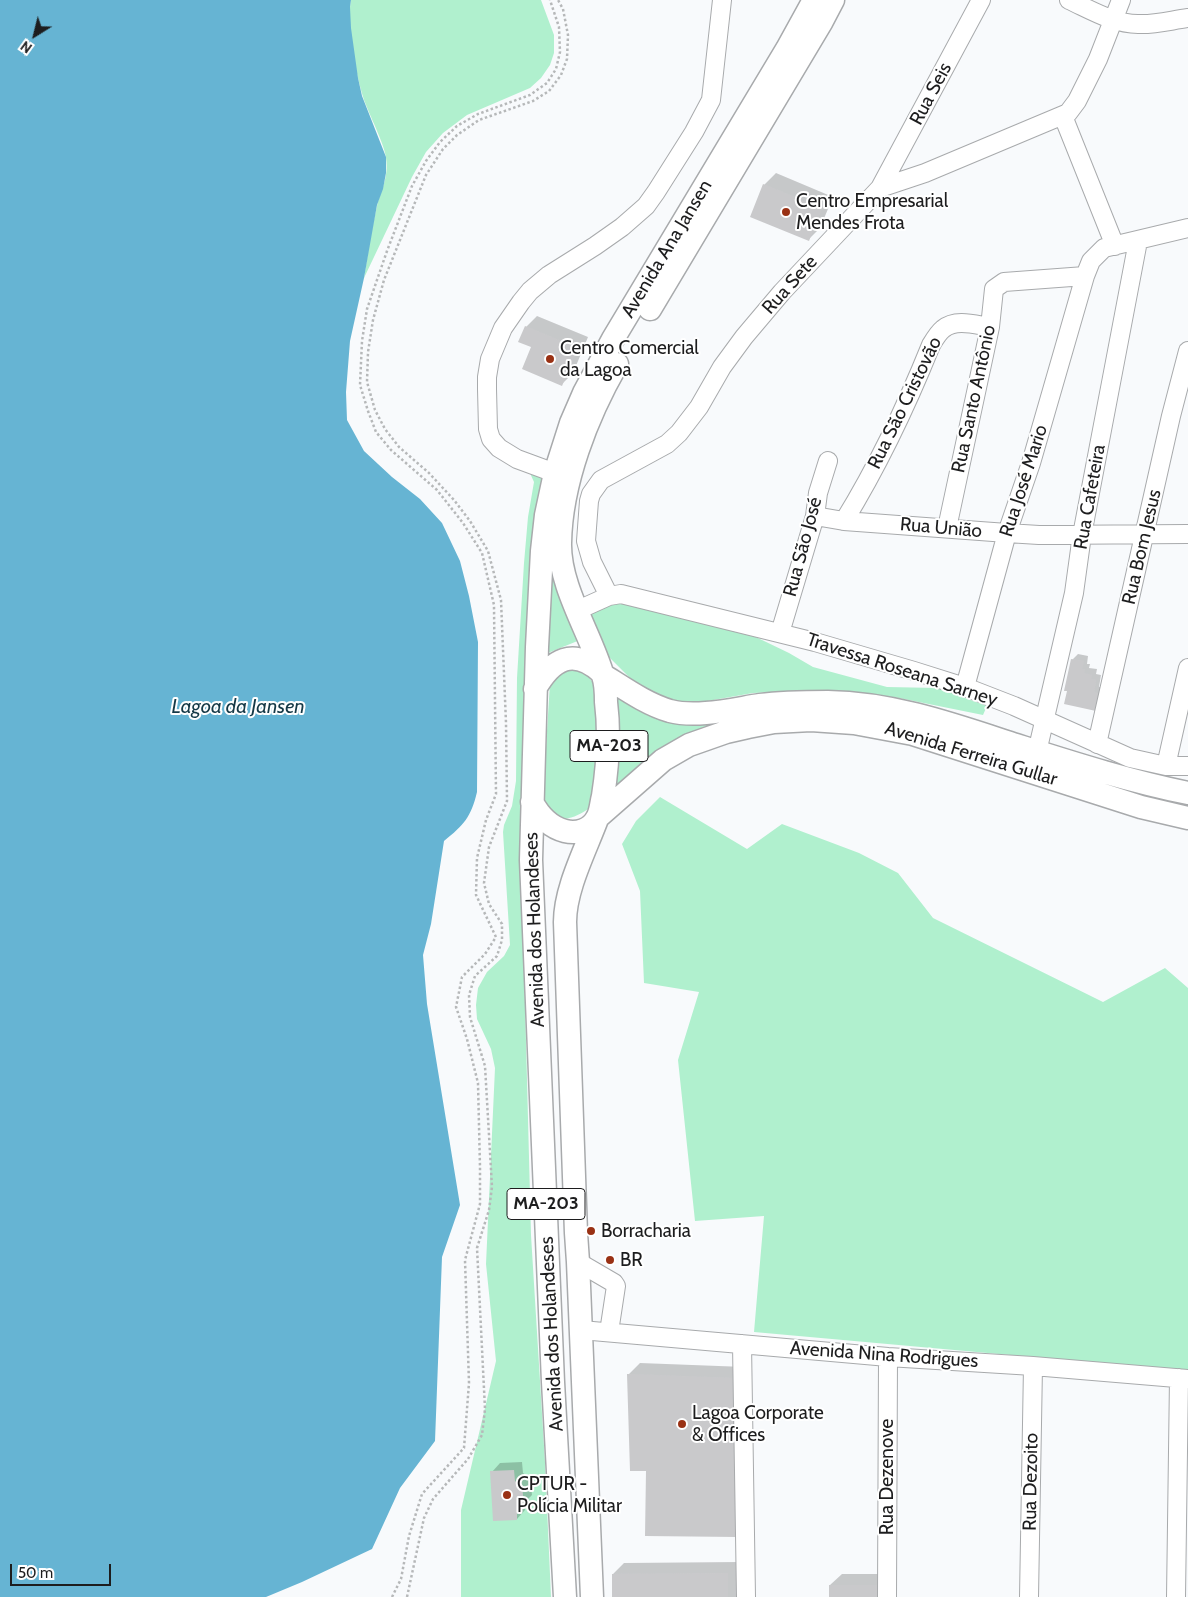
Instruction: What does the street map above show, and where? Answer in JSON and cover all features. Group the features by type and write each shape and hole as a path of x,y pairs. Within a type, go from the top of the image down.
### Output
{"main road":[{"name":"Avenida Ana Jansen","path":"535,689 542,551 546,515 555,473 571,423 584,393 613,339 787,49 814,0"},
{"name":"Avenida Ana Jansen","path":"602,674 566,581 560,545 562,510 583,435 604,387 619,360 833,0"},
{"name":"Avenida Ferreira Gullar","path":"535,689 549,669 559,661 579,658 643,700 679,713 699,713 798,702 853,703 898,710 921,715 1141,807 1188,818"},
{"name":"MA-203","path":"598,818 609,748 609,727 602,674"},
{"name":"MA-203","path":"532,802 535,689"},
{"name":"Avenida Ferreira Gullar","path":"532,802 539,814 557,828 570,832 583,831 592,826 598,818 663,760 689,745 726,732 774,722 796,720 837,721 893,729 936,740 1013,754 1038,752 1099,772 1188,793"},
{"name":"Avenida dos Holandeses","path":"532,802 531,860 565,1597"},
{"name":"Avenida dos Holandeses","path":"592,1597 576,1233 565,913 569,895 598,818"},
{"path":"540,1069 551,1095 560,1316 566,1326 571,1329 581,1330"}],"street":[{"path":"555,473 517,459 499,448 491,439 488,429 487,389 490,359 503,328 530,291 549,275 622,227 646,206 656,192 694,132 711,100 722,0"},
{"name":"Rua Seis","path":"880,188 981,0"},
{"path":"1069,0 1120,22 1154,24 1188,18"},
{"name":"Rua Sete","path":"609,596 590,557 586,541 589,501 595,487 601,480 667,444 679,434 699,407 722,367 744,337 782,292 880,188 925,173 1063,116 1073,108 1098,59 1121,0"},
{"path":"1063,116 1115,246"},
{"name":"Rua José Mario","path":"965,687 1007,533 1031,463 1085,276 1094,257 1104,248 1188,228"},
{"name":"Rua Cafeteira","path":"1038,752 1074,593 1082,535 1138,241"},
{"name":"Rua Santo Antônio","path":"947,528 990,327 994,289 1000,284 1011,282 1085,276"},
{"name":"Rua São Cristovão","path":"844,521 896,427 931,345 942,329 953,324 966,323 990,327"},
{"name":"Rua Bom Jesus","path":"1097,744 1188,351"},
{"name":"Rua São José","path":"780,633 815,516 818,493 828,461"},
{"name":"Rua União","path":"815,516 844,521 1007,533 1082,535 1188,534"},
{"name":"Travessa Roseana Sarney","path":"609,596 621,594 632,596 780,633 896,666 965,687 1044,719 1130,758 1166,766 1188,766"},
{"path":"578,610 609,596"},
{"path":"1166,766 1188,668"},
{"path":"578,1262 616,1286 609,1332"},
{"name":"Avenida Nina Rodrigues","path":"581,1330 888,1357 1183,1378"},
{"path":"742,1344 746,1597"},
{"name":"Rua Dezenove","path":"887,1597 888,1357"},
{"name":"Rua Dezoito","path":"1029,1597 1033,1366"},
{"path":"1176,1597 1183,1378"}],"path":[{"path":"392,1597 402,1579 409,1536 422,1494 464,1448 469,1383 464,1260 480,1204 480,1167 478,1083 467,1039 456,1007 462,977 484,954 496,937 476,895 477,858 486,820 496,794 494,605 482,553 463,523 437,490 391,450 376,432 360,385 362,341 368,309 387,251 412,186 426,161 440,142 457,126 478,114 530,95 546,83 556,69 560,52 559,27 550,0"},
{"path":"407,1597 424,1518 433,1499 468,1459 482,1435 485,1409 477,1248 489,1210 492,1187 485,1066 470,1017 469,995 474,976 497,956 502,940 502,924 489,904 484,883 489,847 507,802 506,723 501,600 488,551 470,521 454,500 429,473 400,447 385,429 375,410 367,382 368,352 373,320 384,280 426,175 443,149 457,135 479,120 533,101 550,91 562,75 567,59 568,34 563,9 558,0"}],"green space":[{"path":"351,0 541,0 554,35 554,53 550,65 541,78 530,88 467,115 443,133 426,152 412,177 364,278 373,224 386,177 387,165 383,146 366,105 356,68 351,38"},
{"path":"529,471 543,480 521,847 531,1235 551,1597 461,1597 461,1510 496,1361 486,1264 495,1068 491,1049 477,1019 476,1005 478,988 487,972 504,956 510,945 503,832 512,806 516,781 517,678 524,563 528,517 534,482"},
{"path":"554,570 580,640 543,655 546,579"},
{"path":"623,600 735,627 789,653 813,667 887,687 938,688 987,706 983,715 899,698 827,690 753,693 702,702 682,703 657,695 631,679 608,656 586,613"},
{"path":"570,667 583,670 594,684 599,726 599,766 590,808 575,816 564,819 554,815 549,810 543,795 550,683"},
{"path":"613,690 713,721 708,731 614,795"},
{"path":"660,797 747,849 782,824 859,853 898,873 933,918 1103,1002 1165,968 1188,988 1188,1371 754,1332 764,1216 695,1221 678,1060 699,992 644,983 640,891 622,844 636,821"}],"water":[{"name":"Lagoa da Jansen","path":"0,0 351,0 351,28 358,78 362,96 386,157 386,173 377,205 350,341 346,392 347,420 364,451 392,477 420,499 442,523 460,561 478,642 477,792 466,820 444,841 431,924 423,955 427,1004 460,1205 442,1257 435,1441 400,1488 372,1549 266,1597 0,1597"}],"building":[{"name":"Centro Empresarial Mendes Frota","path":"763,184 822,208 809,241 750,217"},
{"name":"Centro Comercial da Lagoa","path":"525,326 578,348 562,386 522,369 531,347 518,342"},
{"path":"1071,659 1084,661 1082,669 1085,669 1084,673 1092,675 1091,679 1096,680 1094,692 1100,694 1096,711 1064,704 1067,691 1064,691"},
{"name":"Lagoa Corporate & Offices","path":"627,1374 734,1378 737,1537 645,1536 646,1471 630,1471"},
{"name":"CPTUR - Polícia Militar","path":"514,1470 515,1481 522,1486 524,1504 517,1510 517,1520 493,1521 490,1471"},
{"path":"728,1573 728,1597 612,1597 612,1574"},
{"path":"829,1585 880,1585 880,1597 829,1597"}],"place":[{"name":"Centro Empresarial Mendes Frota","path":"786,212"},
{"name":"Centro Comercial da Lagoa","path":"550,359"},
{"name":"Borracharia","path":"591,1231"},
{"name":"BR","path":"610,1260"},
{"name":"Lagoa Corporate & Offices","path":"682,1424"},
{"name":"CPTUR - Polícia Militar","path":"507,1495"}]}
